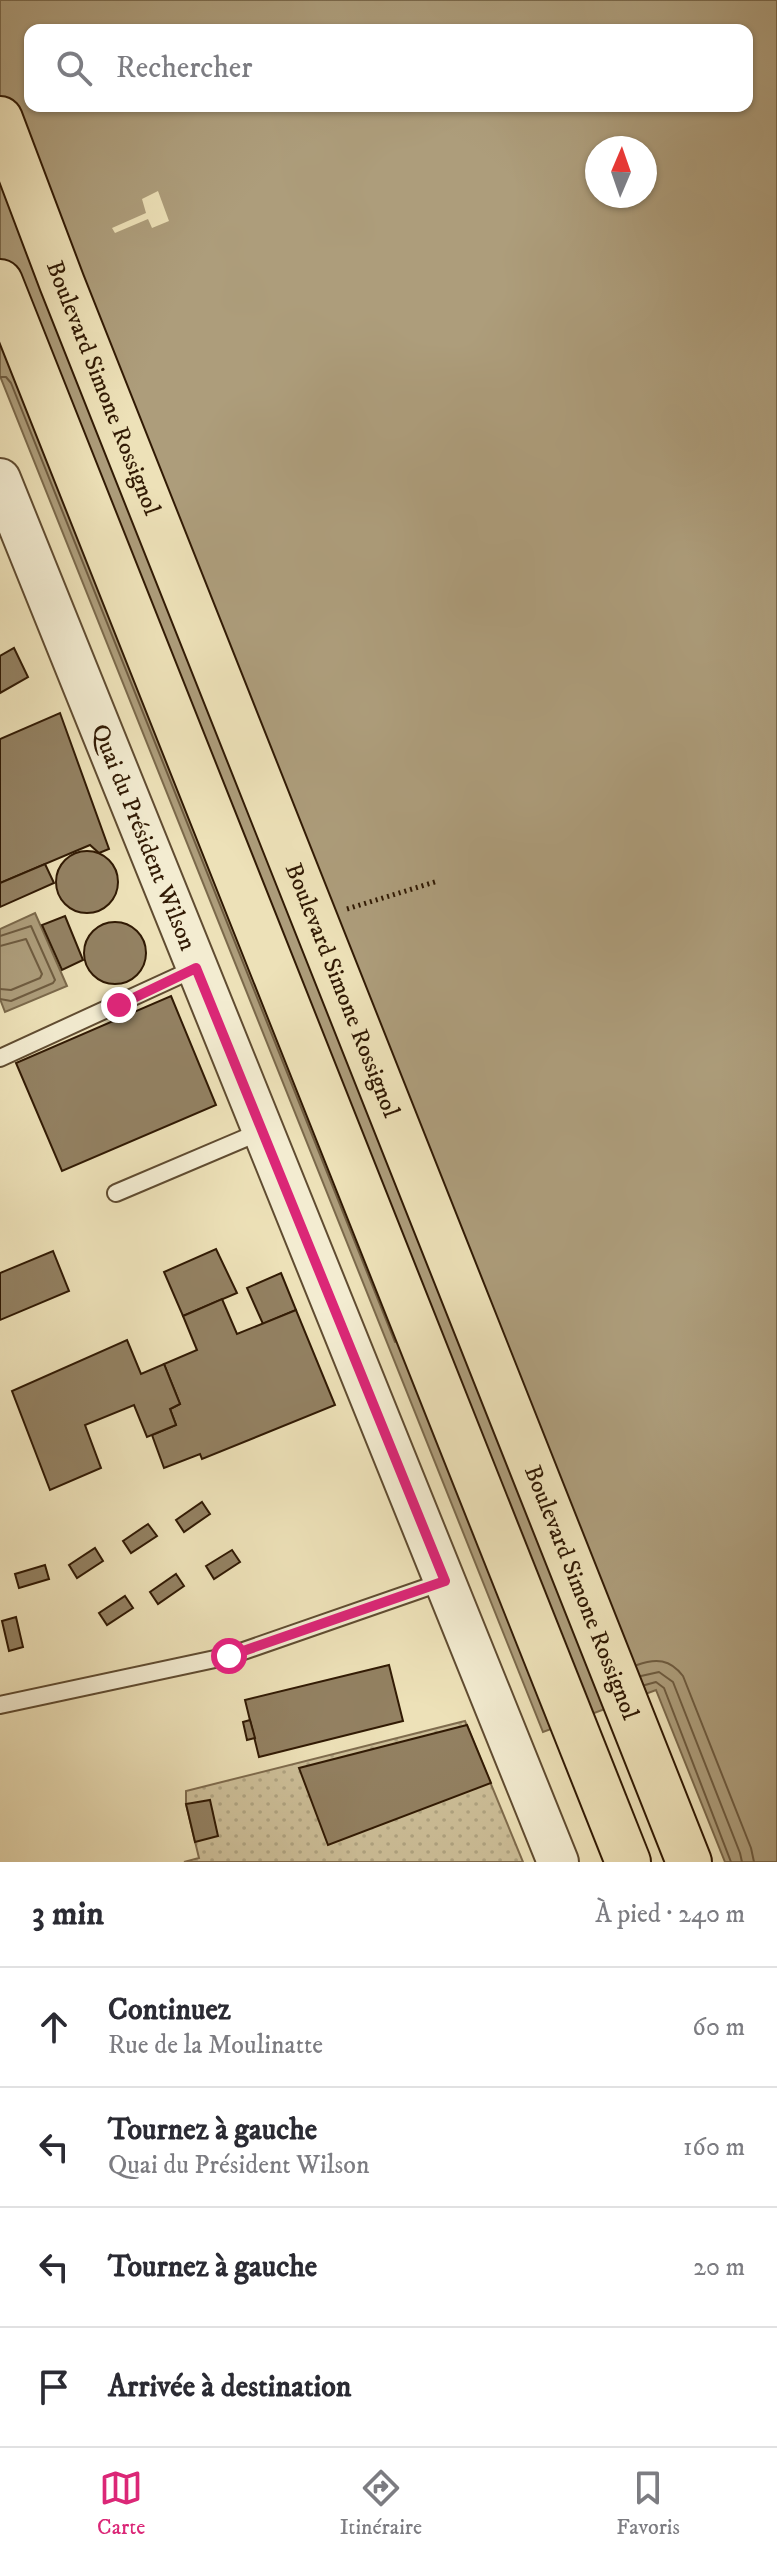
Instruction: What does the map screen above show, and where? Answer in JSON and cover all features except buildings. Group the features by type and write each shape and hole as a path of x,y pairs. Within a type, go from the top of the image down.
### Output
{"main road":[{"name":"Boulevard Simone Rossignol","path":"0,119 62,283 689,1862"},
{"path":"0,282 628,1862"}],"street":[{"name":"Quai du Président Wilson","path":"0,479 558,1862"}],"lane":[{"path":"0,1058 196,968"},
{"path":"116,1193 262,1131"},
{"path":"0,1705 229,1656 445,1581"}],"path":[{"path":"314,920 438,881"}],"shaded area":[{"path":"465,1721 523,1862 184,1862 199,1858 186,1804 186,1791"}],"water":[{"path":"0,0 777,0 777,1862 725,1862 656,1690 543,1732 0,376"},
{"path":"35,913 67,986 5,1012 0,999 0,929"}],"pier":[{"path":"158,191 169,221 152,228 148,219 115,233 112,228 146,213 142,199"}],"route":[{"path":"119,1005 196,968 445,1581 229,1656"}]}
